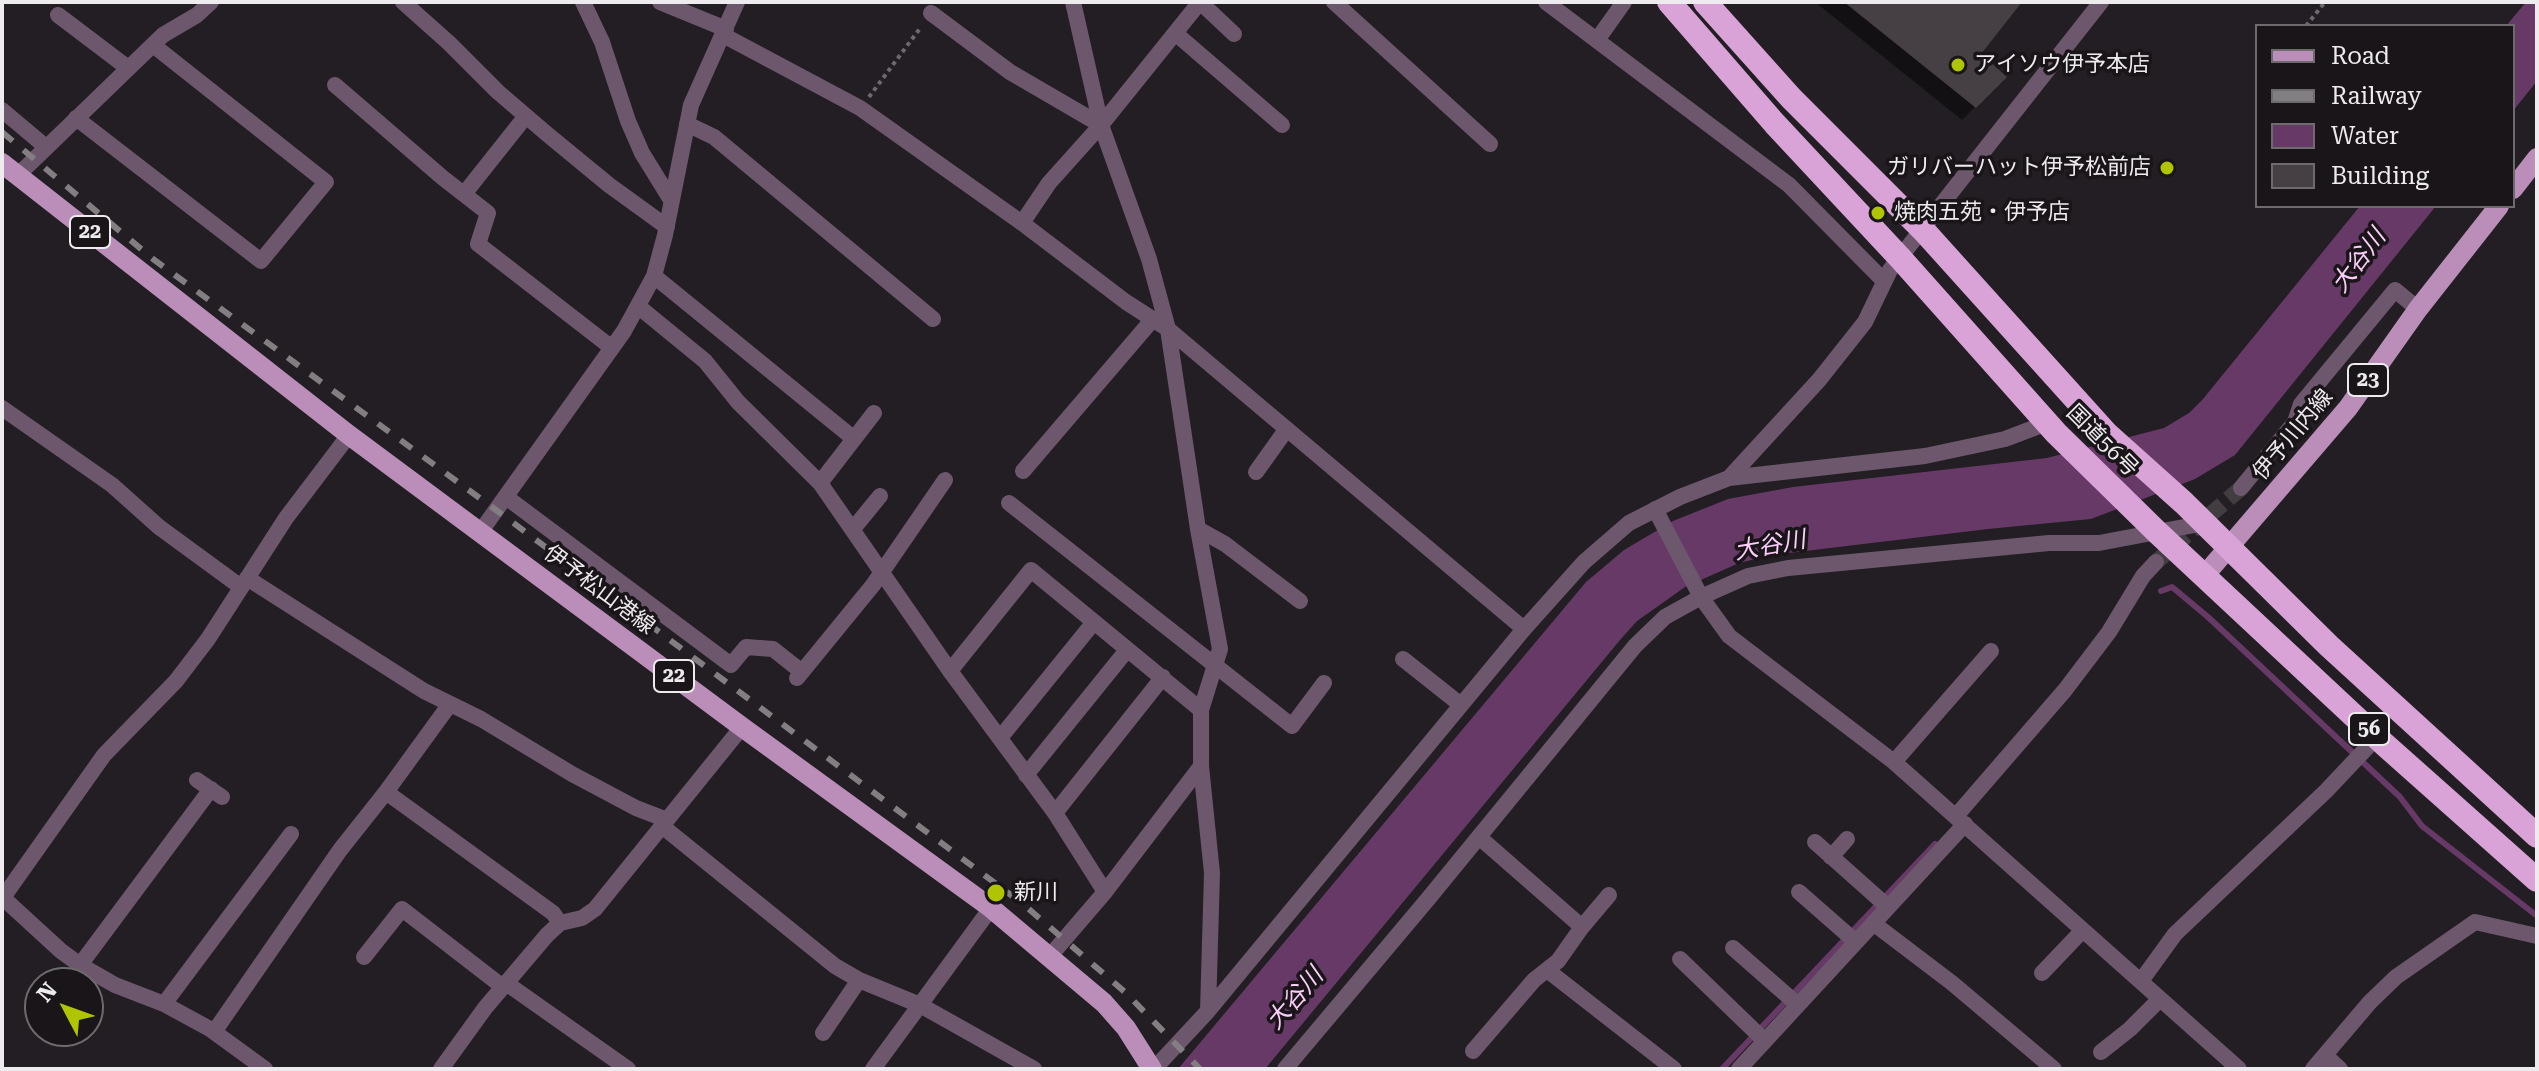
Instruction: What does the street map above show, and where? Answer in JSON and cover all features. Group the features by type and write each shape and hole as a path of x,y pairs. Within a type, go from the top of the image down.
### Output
{"highway":[{"name":"国道56号","path":"1669,2 1775,124 1901,259 2051,428 2377,737 2537,880"},
{"name":"国道56号","path":"1705,2 1791,98 1924,231 2107,434 2205,523 2329,646 2537,836"}],"main road":[{"path":"2515,186 2537,158"},
{"name":"伊予松山港線","path":"10,169 349,435 991,908 1104,1003 1126,1028 1153,1069"},
{"name":"伊予川内線","path":"2204,576 2348,408 2418,309 2497,208"}],"street":[{"path":"10,169 46,147 163,35 197,15 211,2"},
{"path":"403,2 526,116 609,185 667,227"},
{"path":"583,2 602,42 642,153 671,200"},
{"path":"660,2 724,32 860,108 1022,223 1168,329 1524,629"},
{"path":"481,531 639,307 654,276 667,227 691,105 737,2"},
{"path":"1073,2 1101,125 1149,259 1168,329 1198,529 1220,649 1201,710 1201,766 1212,873 1208,1011"},
{"path":"1022,223 1049,183 1101,125 1200,2 1234,34"},
{"path":"1334,2 1490,144"},
{"path":"1546,2 1789,185 1884,281"},
{"path":"1597,40 1624,2"},
{"path":"1729,478 1819,380 1865,322 1884,281 2101,2"},
{"path":"931,13 1010,72 1101,125"},
{"path":"58,15 128,68"},
{"path":"1175,33 1282,125"},
{"path":"76,118 261,261 326,182 153,45"},
{"path":"335,85 488,213 478,244 612,348"},
{"path":"2,110 46,147"},
{"path":"464,194 526,116"},
{"path":"687,124 714,137 933,319"},
{"path":"654,276 853,438"},
{"path":"2241,488 2295,422 2301,404 2395,290 2418,309"},
{"path":"639,307 705,361 738,402 820,483 950,671 1055,813 1105,892"},
{"path":"1023,471 1153,319"},
{"path":"2,408 112,485 159,527 244,583 369,655 394,673 665,823 820,956 859,980 920,1005 1023,1066"},
{"path":"820,483 874,413"},
{"path":"1153,1069 1208,1011 1524,629 1606,541 1629,523 1657,514 1729,478 1925,456 2051,428"},
{"path":"1256,472 1286,430"},
{"path":"265,1069 214,1032 164,1004 115,985 80,965 2,898 104,755 176,681 208,639 286,518 349,435"},
{"path":"506,497 731,665 746,647 773,649 800,675 873,585 945,480"},
{"path":"853,529 880,496"},
{"path":"1009,503 1292,726 1324,683"},
{"path":"1657,514 1699,593 1729,636 1894,762 2239,1069"},
{"path":"1285,1069 1635,646 1665,617 1699,593 1748,576 1788,568 2049,543 2099,543 2149,524 2205,523"},
{"path":"1198,529 1225,544 1300,601"},
{"path":"1748,1066 1765,1041 1888,907 1960,820 2065,690 2109,632 2143,576 2156,562"},
{"path":"950,671 1031,570 1201,710"},
{"path":"1000,738 1094,622"},
{"path":"1026,775 1127,650"},
{"path":"1894,762 1991,651"},
{"path":"1403,659 1461,705"},
{"path":"1055,813 1163,677"},
{"path":"214,1032 340,850 450,704"},
{"path":"441,1069 504,985 560,923 582,918 595,909 742,727"},
{"path":"2141,981 2175,934 2326,791 2377,737"},
{"path":"1050,956 1105,892 1201,766"},
{"path":"80,965 210,789"},
{"path":"386,792 553,913 560,923"},
{"path":"164,1004 291,834"},
{"path":"1479,837 1582,927"},
{"path":"1831,857 1847,839"},
{"path":"1815,842 1888,907"},
{"path":"1799,892 1856,942"},
{"path":"1473,1051 1534,980 1558,961 1609,895"},
{"path":"873,1069 991,908"},
{"path":"364,957 402,909 504,985 628,1069"},
{"path":"2313,1069 2370,1002 2396,977 2475,922 2537,936"},
{"path":"1873,923 1952,983 2054,1069"},
{"path":"2042,973 2083,930"},
{"path":"1733,948 1798,1005"},
{"path":"1680,959 1765,1041"},
{"path":"1547,970 1674,1069"},
{"path":"823,1033 859,980"},
{"path":"2101,1052 2160,999"},
{"path":"2325,1055 2340,1069"}],"path":[{"path":"2308,24 2325,2"},
{"path":"860,108 931,13"}],"water":[{"path":"2526,2 2537,2 2537,81 2515,108 2515,24 2508,24"},
{"name":"大谷川","path":"2358,208 2434,208 2235,455 2195,479 2091,519 1772,555 1739,563 1685,587 1637,621 1620,640 1265,1069 1178,1069 1586,582 1624,550 1673,521 1728,499 1793,487 2047,458 2164,428 2189,413"}],"building":[{"name":"アイソウ伊予本店","path":"1844,2 2022,2 1981,54 2007,77 1976,108"}],"waterway":[{"path":"2161,591 2172,587 2208,617 2400,797 2422,826 2537,916"},
{"path":"1722,1069 1935,844"}],"tunnel":[{"path":"2156,562 2241,488"}],"railway":[{"path":"2,132 153,259 496,510 1023,904 1126,993 1200,1069"}],"place":[{"name":"アイソウ伊予本店","path":"1958,65"},
{"name":"ガリバーハット伊予松前店","path":"2167,168"},
{"name":"焼肉五苑・伊予店","path":"1878,213"},
{"name":"新川","path":"996,893"}]}
